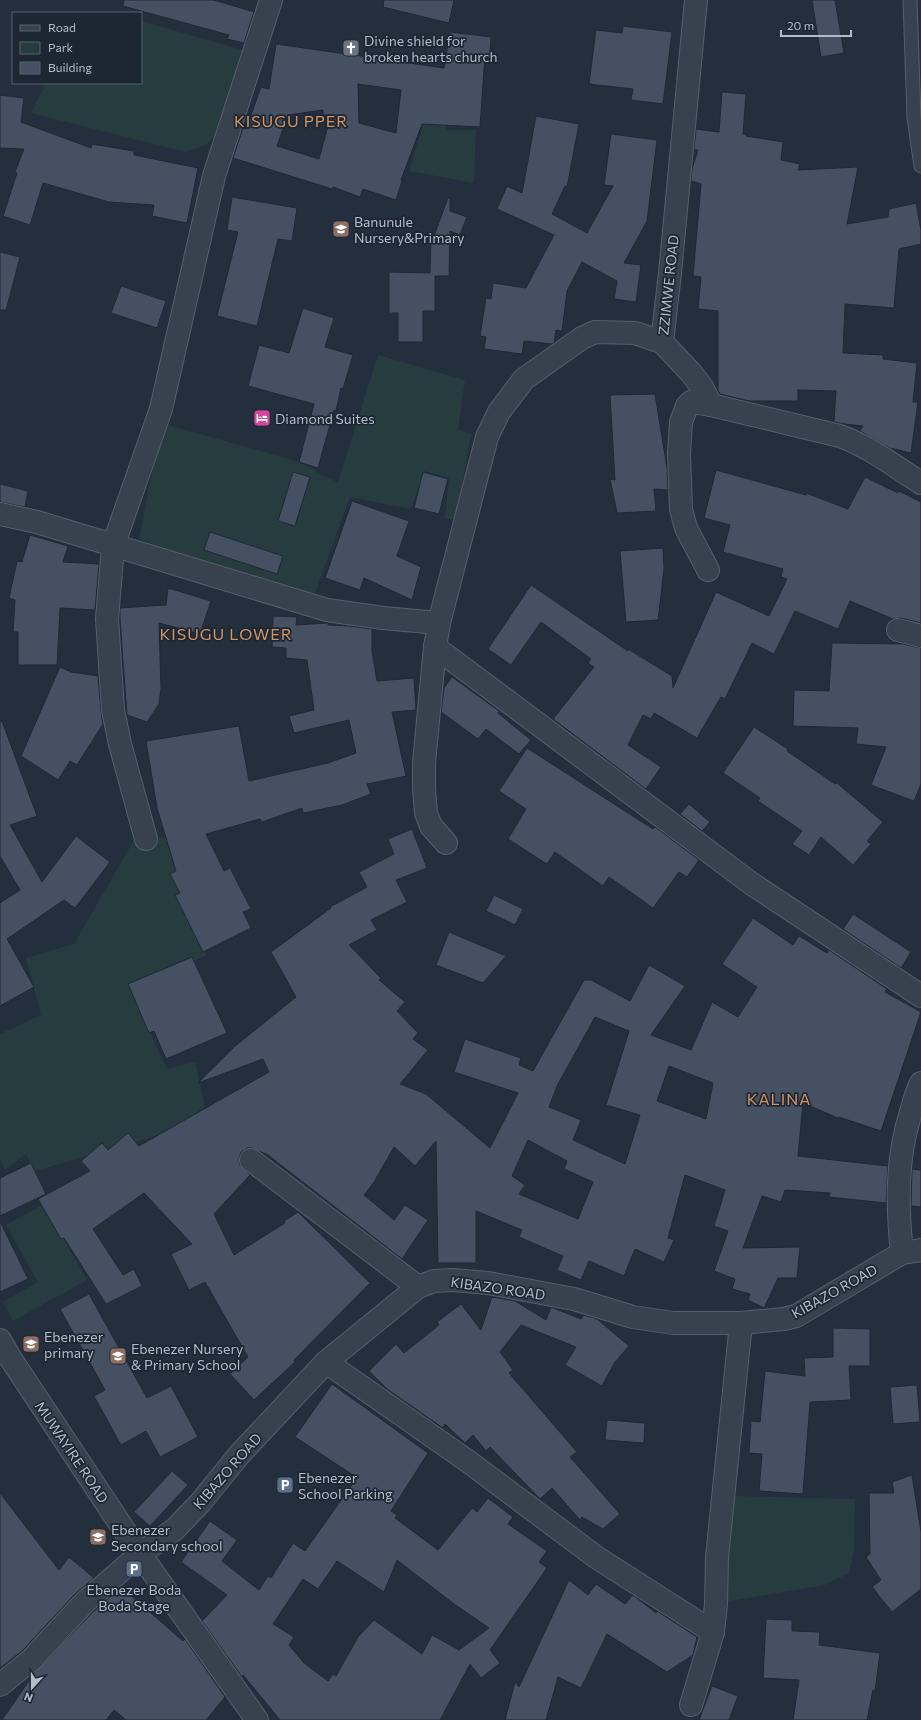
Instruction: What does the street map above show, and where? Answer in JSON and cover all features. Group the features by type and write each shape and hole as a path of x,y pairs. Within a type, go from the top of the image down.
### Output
{"street":[{"path":"146,839 120,744 113,710 107,619 113,546 161,408 214,176 271,0"},
{"name":"ZZIMWE ROAD","path":"696,0 662,342 692,374 702,387 711,405"},
{"path":"446,843 431,826 426,813 425,797 424,762 435,647 439,623 487,437 499,412 524,379 582,338 595,332 635,333 662,342"},
{"path":"708,570 686,528 681,509 679,454 681,422 687,406 691,402 711,405 840,436 858,442 921,483"},
{"path":"0,514 37,522 327,610 383,618 439,623"},
{"path":"898,630 921,636"},
{"path":"435,647 752,884 921,996"},
{"path":"912,1252 898,1218 899,1177 901,1149 908,1121 921,1083"},
{"path":"251,1160 418,1287"},
{"name":"KIBAZO ROAD","path":"0,1685 31,1660 84,1603 140,1554 175,1529 200,1503 239,1455 326,1362 418,1287 434,1281 453,1280 488,1283 574,1299 640,1318 673,1323 740,1323 784,1319 796,1316 912,1252"},
{"path":"691,1705 713,1632 716,1604 717,1556 740,1323"},
{"name":"MUWAYIRE ROAD","path":"3,1353 140,1554 257,1720"},
{"path":"326,1362 469,1462 596,1557 713,1632"}],"lane":[{"path":"910,0 914,118 921,166"}],"green space":[{"path":"142,21 243,50 217,134 206,145 186,152 31,113 46,84 142,84"},
{"path":"436,83 438,108 447,130 476,130 474,183 409,171"},
{"path":"378,355 465,380 458,429 471,434 456,519 445,519 449,478 424,471 411,509 350,497 314,596 217,569 139,539 155,458 168,425 299,462 317,471 316,473 338,482"},
{"path":"166,837 206,955 188,964 185,959 128,985 167,1069 195,1062 208,1121 35,1171 26,1154 5,1170 0,1159 0,1034 41,1015 26,958 74,944 134,840"},
{"path":"44,1204 87,1280 13,1321 3,1302 38,1282 6,1225"},
{"path":"732,1496 855,1499 854,1551 849,1573 825,1585 723,1602"}],"building":[{"path":"124,0 214,0 254,12 244,43 227,39 229,35 123,6"},
{"path":"384,0 454,0 449,23 383,7"},
{"path":"812,0 835,0 844,53 821,57"},
{"path":"623,26 672,32 663,104 631,100 633,89 589,84 596,30 622,33"},
{"path":"450,32 491,37 490,55 485,54 480,127 422,124 401,180 402,181 396,200 363,189 360,197 333,187 332,189 233,158 243,128 246,129 261,87 269,89 276,44 444,68","holes":["358,84 401,90 396,133 359,123","323,110 323,115 331,115 319,159 277,146 288,115"]},
{"path":"722,92 746,94 743,134 746,136 783,142 781,160 800,164 798,170 858,167 847,224 888,217 889,209 916,203 921,230 921,244 899,249 894,308 845,304 843,353 883,355 883,359 917,363 913,402 918,402 911,453 890,448 860,431 863,426 834,422 836,391 798,390 798,401 749,401 720,394 718,390 718,311 698,309 701,277 693,276 701,184 691,181 692,169 698,150 694,150 696,129 719,132"},
{"path":"0,95 24,98 21,122 91,148 92,144 134,151 134,155 198,168 187,223 152,216 154,205 109,202 43,183 30,225 3,216 17,173 15,172 24,149 0,148"},
{"path":"536,116 579,124 567,187 565,186 552,214 587,233 613,186 604,185 611,134 657,140 647,221 624,263 641,265 636,302 614,299 617,281 582,262 567,291 562,331 556,330 554,343 524,341 522,354 484,349 486,337 480,336 486,298 491,299 493,283 526,288 554,235 497,209 507,186 522,193"},
{"path":"232,197 297,208 292,241 278,239 257,326 217,316 238,232 227,230"},
{"path":"448,198 450,198 450,211 467,217 460,235 450,231 449,276 435,276 435,311 423,311 423,342 398,342 398,313 389,313 389,272 430,273 431,236 434,236"},
{"path":"0,252 20,257 6,310 0,310"},
{"path":"121,286 166,301 157,328 111,313"},
{"path":"303,308 334,318 325,347 353,355 343,389 341,388 336,411 334,410 318,468 299,462 314,404 248,386 259,345 289,353"},
{"path":"655,394 667,468 668,490 654,489 656,511 617,513 610,479 615,480 610,395"},
{"path":"716,470 806,495 806,493 848,509 865,477 921,502 921,623 901,618 893,619 850,601 838,629 795,611 774,654 752,643 725,699 721,697 697,738 654,713 651,719 643,715 628,745 661,767 646,789 553,719 594,667 588,663 591,659 541,622 511,665 488,649 531,585 628,651 628,649 672,676 673,688 716,592 769,616 787,579 781,577 783,569 723,552 730,525 704,518"},
{"path":"293,472 310,477 295,526 278,521"},
{"path":"423,472 448,479 439,514 414,508"},
{"path":"0,484 28,491 25,507 0,502"},
{"path":"352,501 409,521 397,556 421,567 412,600 364,578 360,590 325,578"},
{"path":"210,532 283,556 277,574 204,550"},
{"path":"30,535 68,546 63,562 99,564 95,610 60,608 57,665 18,665 18,632 13,632 15,600 9,598 17,561 22,562"},
{"path":"663,548 664,569 658,620 626,622 620,551"},
{"path":"168,588 211,601 200,634 159,623 161,689 159,704 147,722 127,715 120,608 166,605"},
{"path":"273,616 297,617 296,625 328,623 328,625 372,629 372,651 377,681 414,678 416,710 392,712 406,776 367,784 371,794 342,805 303,813 302,808 262,822 260,819 206,834 224,871 230,868 251,909 243,912 251,928 203,952 175,895 180,893 170,874 176,871 157,808 146,741 239,726 249,781 328,763 356,753 349,720 294,733 289,716 314,710 307,660 286,658 286,648 272,647"},
{"path":"832,643 903,644 921,648 921,784 914,801 871,785 886,747 856,744 858,728 793,726 794,690 829,691"},
{"path":"60,667 71,672 98,676 103,724 77,765 70,761 58,780 21,756"},
{"path":"452,677 499,711 498,713 531,740 519,754 486,729 478,739 441,712 444,688"},
{"path":"2,721 37,816 10,825 42,882 76,836 110,862 75,908 64,900 7,939 34,987 0,1006 0,903 20,890 0,856 0,722"},
{"path":"754,727 788,749 787,751 835,784 837,783 883,822 867,841 871,844 853,865 821,837 809,855 792,844 802,831 758,801 760,798 723,773"},
{"path":"527,748 653,829 655,827 699,860 687,877 679,872 653,908 609,877 603,886 555,852 547,864 508,839 526,809 499,791"},
{"path":"689,804 710,822 702,831 680,814"},
{"path":"412,829 427,868 396,880 407,902 371,920 377,930 349,945 381,978 379,980 405,1002 397,1011 418,1033 413,1039 428,1050 400,1084 426,1094 490,1148 518,1093 454,1072 465,1039 521,1058 519,1065 533,1071 584,980 591,980 630,1001 649,965 685,986 651,1035 691,1050 712,1002 738,1017 757,987 722,964 753,918 793,945 799,936 827,953 829,950 887,989 885,992 921,1012 881,1131 839,1117 838,1118 803,1103 798,1156 888,1166 886,1203 829,1197 830,1193 785,1190 781,1202 762,1196 743,1248 800,1247 797,1278 778,1278 764,1308 748,1300 750,1294 732,1289 735,1279 714,1271 728,1231 714,1226 725,1190 685,1175 668,1238 674,1240 664,1262 635,1249 624,1276 589,1261 581,1280 557,1270 563,1256 519,1237 522,1230 476,1211 476,1263 438,1263 436,1141 415,1166 394,1147 374,1182 364,1195 394,1220 405,1205 428,1220 402,1259 268,1155 252,1148 247,1148 241,1152 239,1159 240,1165 250,1175 214,1214 234,1255 285,1223 284,1221 298,1212 370,1283 294,1360 295,1362 254,1400 230,1374 248,1357 205,1282 189,1290 171,1254 192,1244 144,1193 93,1229 123,1275 134,1269 142,1286 106,1304 64,1238 61,1239 38,1199 90,1171 81,1161 102,1143 108,1150 128,1133 139,1146 269,1072 263,1059 198,1083 234,1047 296,997 271,952 331,908 330,907 367,887 359,872 394,854 388,839","holes":["595,1017 629,1031 606,1105 640,1115 625,1164 573,1140 581,1120 549,1107 557,1086","669,1066 713,1083 706,1119 657,1101","528,1140 567,1161 564,1169 593,1182 578,1219 519,1194 525,1185 512,1176"]},
{"path":"494,895 523,909 515,925 486,911"},
{"path":"853,914 911,952 901,968 843,929"},
{"path":"449,932 506,956 483,983 436,965"},
{"path":"192,957 227,1033 166,1059 154,1031 149,1033 128,984"},
{"path":"31,1163 46,1194 0,1216 0,1178"},
{"path":"912,1169 921,1170 921,1207 911,1206"},
{"path":"0,1221 28,1279 0,1292"},
{"path":"89,1294 147,1398 171,1386 198,1437 160,1457 146,1431 121,1445 94,1396 105,1390 60,1309"},
{"path":"492,1297 515,1301 546,1320 551,1307 581,1319 584,1315 597,1319 629,1346 615,1362 602,1386 565,1365 576,1347 521,1325 500,1352 513,1370 509,1373 577,1452 570,1457 620,1514 603,1529 582,1517 580,1520 552,1488 540,1499 490,1447 486,1451 473,1435 465,1443 445,1424 443,1428 387,1389 369,1371 396,1344 404,1353 439,1325 437,1322 461,1304 481,1330"},
{"path":"833,1328 870,1329 870,1366 849,1366 851,1400 810,1402 803,1494 759,1491 762,1454 749,1453 751,1421 760,1422 765,1371 805,1376 804,1358 833,1357"},
{"path":"332,1384 428,1453 391,1511 397,1515 395,1518 438,1550 472,1508 477,1512 488,1498 513,1517 508,1524 547,1551 539,1562 547,1568 490,1650 500,1663 481,1678 470,1664 440,1720 280,1720 243,1675 242,1677 202,1621 227,1595 181,1562 210,1521 237,1540 222,1561 259,1590 268,1576 271,1578 293,1543 305,1551 356,1479 352,1476 353,1475 295,1437","holes":["397,1560 454,1604 489,1628 459,1650 432,1635 422,1654 374,1620 358,1637 336,1676 333,1674 328,1681 304,1663 289,1645 294,1637 273,1624 303,1579 318,1589 337,1561 384,1592"]},
{"path":"917,1385 920,1422 893,1424 890,1387"},
{"path":"607,1420 645,1423 644,1443 605,1440"},
{"path":"172,1471 188,1485 150,1526 134,1512"},
{"path":"912,1475 921,1532 921,1589 892,1612 872,1587 881,1580 866,1557 870,1554 869,1493 894,1493 892,1482"},
{"path":"0,1493 59,1570 69,1557 94,1578 75,1594 22,1651 0,1668"},
{"path":"569,1580 588,1595 596,1584 625,1604 633,1595 656,1613 657,1611 697,1637 693,1655 667,1672 607,1634 581,1688 558,1677 546,1720 505,1720 515,1682 519,1687"},
{"path":"121,1587 183,1641 185,1639 225,1697 206,1720 126,1720 114,1710 106,1720 2,1720 35,1672 93,1612"},
{"path":"766,1619 792,1620 792,1631 820,1632 819,1645 880,1653 875,1691 873,1690 867,1720 793,1720 799,1680 763,1678"},
{"path":"712,1686 738,1696 729,1720 699,1720"}],"place":[{"name":"Divine shield for broken hearts church","path":"351,48"},
{"name":"Banunule Nursery&Primary","path":"341,229"},
{"name":"Diamond Suites","path":"262,418"},
{"name":"Ebenezer primary","path":"31,1344"},
{"name":"Ebenezer Nursery & Primary School","path":"118,1356"},
{"name":"Ebenezer School Parking","path":"285,1485"},
{"name":"Ebenezer Secondary school","path":"98,1537"},
{"name":"Ebenezer Boda Boda Stage","path":"134,1569"}],"district":[{"name":"KISUGU PPER","path":"291,120"},
{"name":"KISUGU LOWER","path":"226,633"},
{"name":"KALINA","path":"779,1098"}]}
